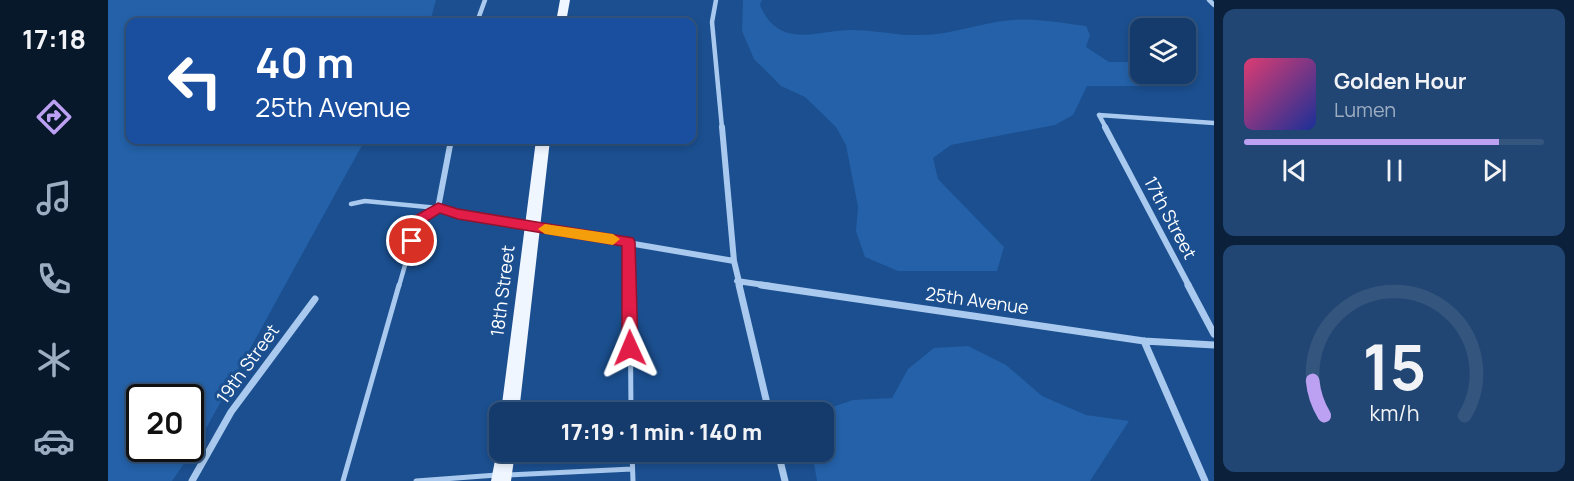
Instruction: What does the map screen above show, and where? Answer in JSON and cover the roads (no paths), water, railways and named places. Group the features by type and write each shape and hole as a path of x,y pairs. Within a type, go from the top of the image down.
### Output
{"main road":[{"path":"562,18 565,0"},
{"name":"18th Street","path":"511,402 542,144"},
{"path":"502,478 504,462"}],"street":[{"path":"478,18 485,0"},
{"path":"716,0 712,22 734,261 767,402"},
{"path":"1209,0 1214,6"},
{"name":"17th Street","path":"1214,123 1099,115 1214,334"},
{"path":"450,144 438,208 458,214 734,261"},
{"name":"25th Avenue","path":"737,281 1144,341 1214,345"},
{"name":"19th Street","path":"192,481 231,412 315,299"},
{"path":"1144,341 1206,481"},
{"path":"780,462 785,481"}],"lane":[{"path":"351,204 365,201 438,208"},
{"path":"344,481 418,220 438,208"},
{"path":"629,242 631,402"},
{"path":"632,462 633,481"},
{"path":"416,481 632,469"}]}
